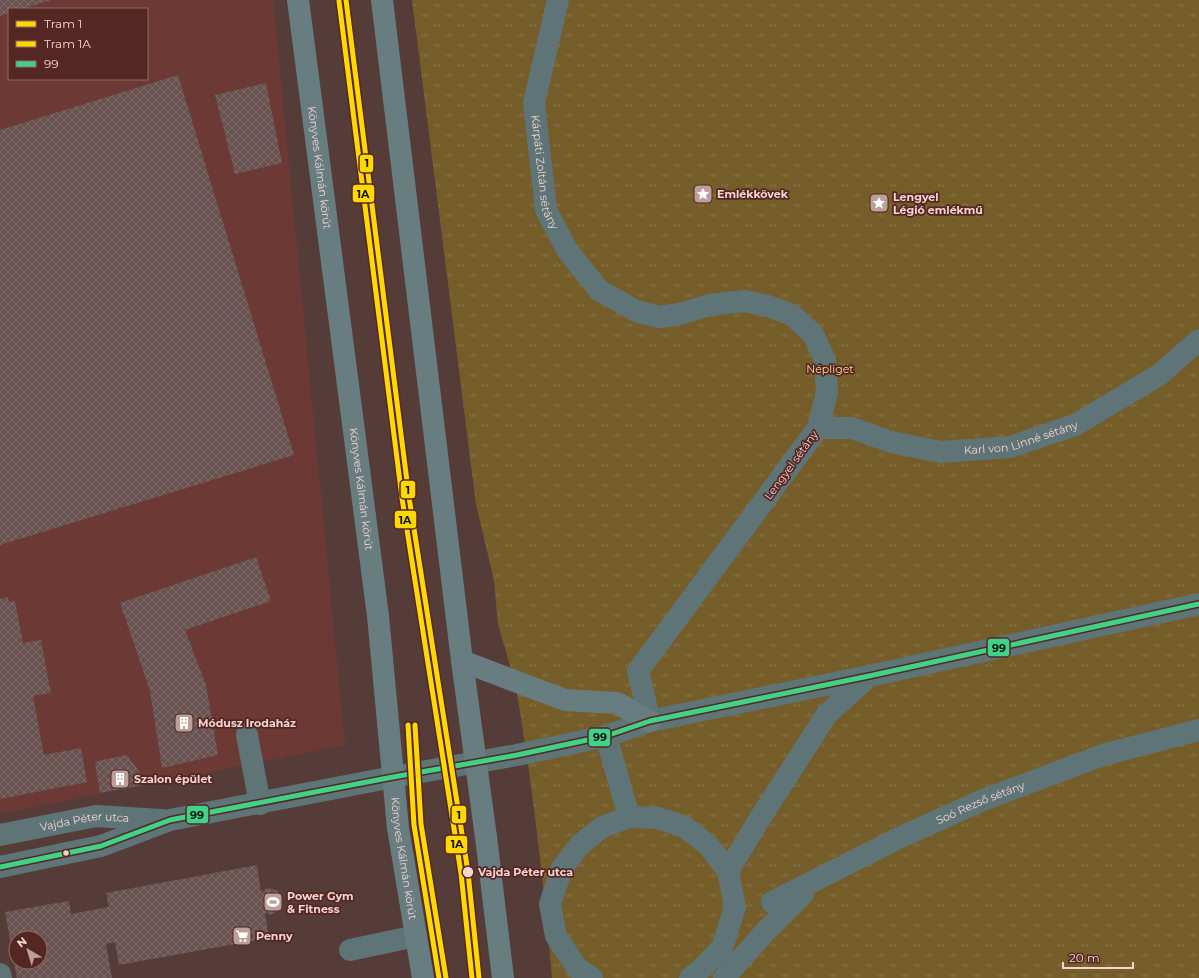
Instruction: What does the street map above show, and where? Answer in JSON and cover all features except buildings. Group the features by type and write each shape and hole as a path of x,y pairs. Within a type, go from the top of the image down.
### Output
{"main road":[{"name":"Könyves Kálmán körút","path":"298,0 378,616 398,828 423,978"},
{"path":"382,0 462,661 486,837 503,978"},
{"path":"462,661 565,700 617,703 650,721"}],"street":[{"name":"Kárpáti Zoltán sétány","path":"558,0 534,103 546,210 567,250 599,290 636,312"},
{"name":"Lengyel sétány","path":"636,312 659,317 680,314 709,305 744,301 768,306 792,314 813,334 825,360 827,392 818,428 638,671 650,721"},
{"name":"Karl von Linné sétány","path":"818,428 852,428 891,442 942,452 1010,447 1075,425 1159,375 1199,340"},
{"name":"Vajda Péter utca","path":"0,867 101,846 170,820 260,804 393,777 517,755 606,736 650,721 869,676 1199,604"},
{"path":"728,871 827,714 869,676"},
{"name":"Soó Rezső sétány","path":"772,902 903,836 983,800 1103,755 1199,730"},
{"path":"247,735 260,804"},
{"path":"606,736 629,817"},
{"name":"Vajda Péter utca","path":"0,834 96,816 170,820"},
{"path":"592,978 577,968 556,936 550,904 562,868 580,845 602,827 629,817 658,818 685,827 708,845 728,871 735,906 722,948 690,978"},
{"path":"724,978 765,932 818,880"},
{"path":"350,950 416,936"},
{"path":"0,974 1,978"}],"shaded area":[{"path":"0,0 273,0 345,745 0,814"}],"green space":[{"name":"Népliget","path":"412,0 1199,0 1199,978 552,978 536,824 513,670 511,669 498,624 494,581 476,504"}],"tram line":[{"name":"1","path":"346,0 409,497 468,872 479,978"},
{"name":"1A","path":"339,1 402,498 461,873 472,978"},
{"name":"1A","path":"408,725 414,825 439,978"},
{"name":"1","path":"415,725 421,824 446,978"}],"transit line":[{"name":"99","path":"0,867 101,846 170,820 393,777 517,755 606,736 650,721 869,676 1199,604"}],"place":[{"name":"Emlékkövek","path":"703,194"},
{"name":"Lengyel Légió emlékmű","path":"879,203"},
{"name":"Módusz Irodaház","path":"184,723"},
{"name":"Szalon épület","path":"120,779"},
{"name":"Vajda Péter utca","path":"468,872"},
{"name":"Power Gym & Fitness","path":"273,902"},
{"name":"Penny","path":"242,936"}]}
